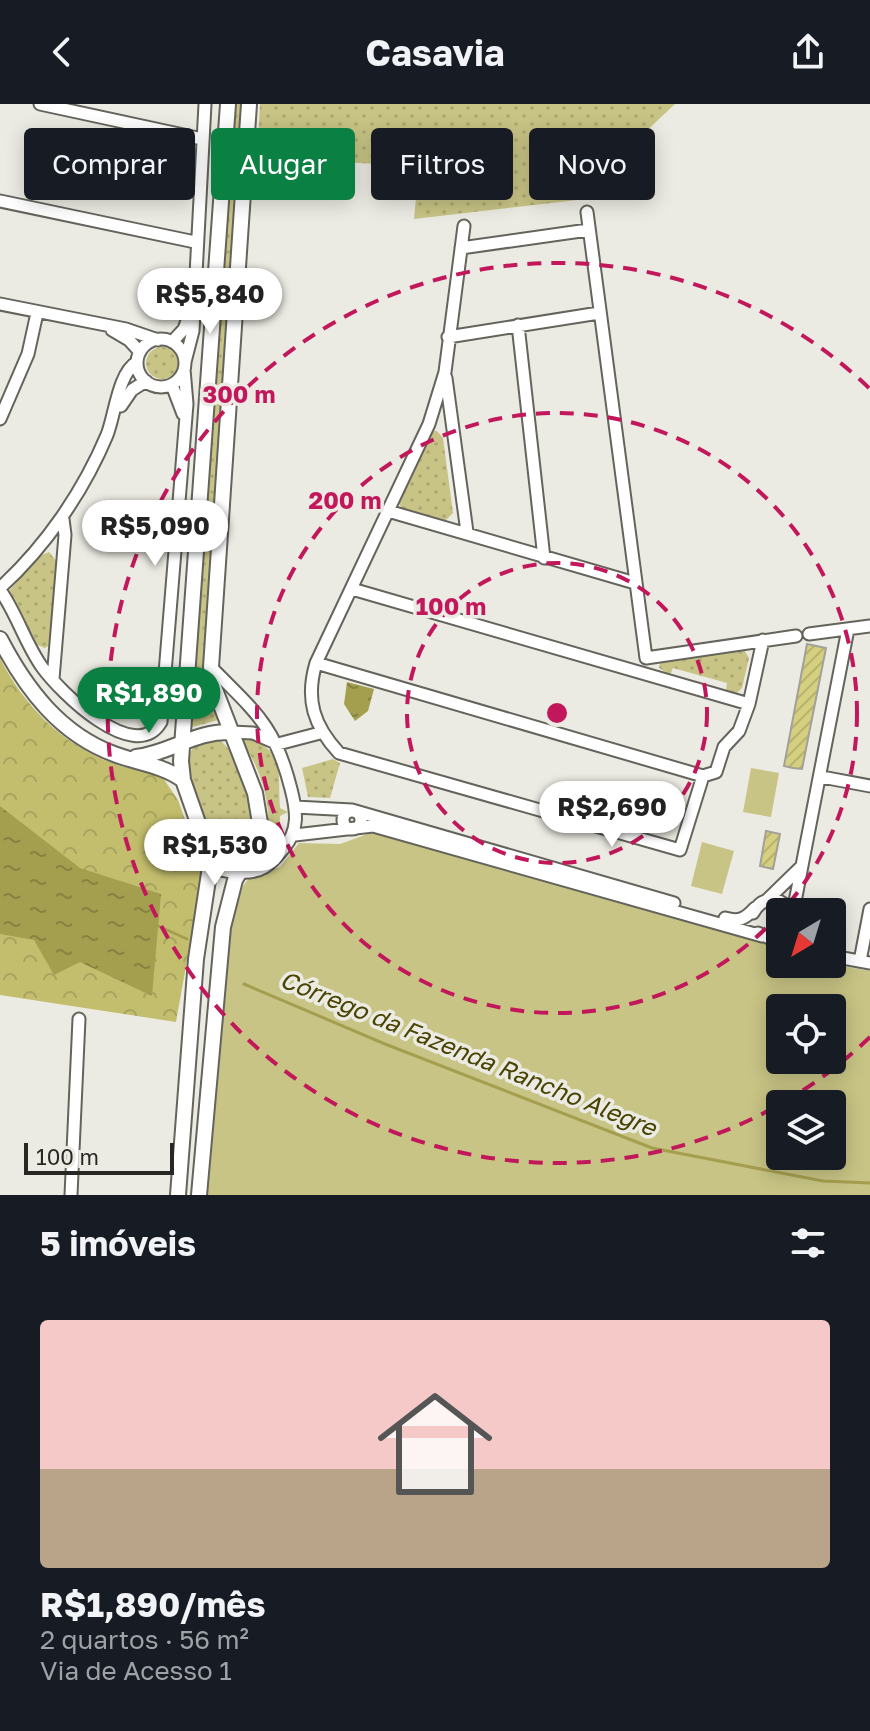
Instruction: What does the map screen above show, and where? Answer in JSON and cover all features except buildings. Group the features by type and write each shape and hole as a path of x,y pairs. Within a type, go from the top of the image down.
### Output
{"street":[{"path":"40,104 202,139"},
{"path":"104,326 125,337 138,357 146,381 158,387 172,385 185,366 191,348 205,104"},
{"path":"211,667 261,717 278,744 295,807 295,835 269,867 252,873 218,868 211,860 183,780 182,743 228,104"},
{"path":"199,1195 223,927 238,872 255,846 260,823 252,782 214,687 211,667 249,104"},
{"path":"0,201 195,242"},
{"path":"587,212 647,674"},
{"path":"464,226 445,372 429,424 316,663 310,683 320,733 339,753 680,850 703,776"},
{"path":"461,248 588,230"},
{"path":"172,342 187,324 193,303"},
{"path":"0,304 172,342"},
{"path":"0,419 28,354 37,313"},
{"path":"448,337 599,313"},
{"path":"518,325 544,558"},
{"path":"114,416 128,372 138,357 158,340"},
{"path":"146,381 132,390 114,416 63,519 0,589 35,657 53,679 87,713 110,727 138,736 155,731 161,722 188,393 185,366 172,342"},
{"path":"445,372 467,532"},
{"path":"172,385 184,416"},
{"path":"429,424 453,429"},
{"path":"388,511 635,583"},
{"path":"53,679 65,535 63,519"},
{"path":"352,589 749,704"},
{"path":"809,634 870,626"},
{"path":"795,898 822,777 848,629"},
{"path":"646,658 796,636"},
{"path":"0,639 27,686 56,718 87,741 121,757 166,769 183,780"},
{"path":"316,663 703,776 716,772 724,747 739,731 749,704 763,640"},
{"path":"121,757 149,755 207,731 253,733 278,744 320,733"},
{"path":"822,777 870,786"},
{"path":"295,807 352,810 736,921 746,918 766,901"},
{"path":"352,810 361,822 353,830"},
{"path":"295,835 373,826 766,936"},
{"path":"178,1195 195,973 211,860"},
{"path":"769,898 802,867"},
{"path":"755,908 754,927 762,936"},
{"path":"865,962 870,909"},
{"path":"71,1195 79,1019"}],"shaded area":[{"path":"233,104 244,104 242,128 231,128"},
{"path":"260,104 675,104 650,128 529,128 529,200 577,200 414,219 416,200 513,200 513,128 371,128 371,164 355,163 355,128 259,128"},
{"path":"226,200 238,200 207,687 218,720 189,728"},
{"path":"162,347 173,352 178,363 173,374 162,379 151,374 146,363 151,352"},
{"path":"431,431 437,431 443,438 453,513 444,522 404,511 397,501"},
{"path":"49,552 57,562 50,645 45,648 32,643 9,591 39,556"},
{"path":"743,648 749,658 742,688 737,693 726,690 727,683 673,668 670,675 659,668 661,658"},
{"path":"246,736 274,757 279,773 280,808 288,812 280,816 279,841 282,842 269,865 252,867 262,854 269,821 263,784 239,738"},
{"path":"217,738 229,749 238,764 250,801 249,838 243,855 233,868 228,868 215,857 189,773 193,747 207,739"},
{"path":"333,759 340,763 330,798 308,797 302,768"},
{"path":"751,768 779,773 771,817 743,812"},
{"path":"376,831 766,944 766,978 846,978 846,967 870,971 870,1195 207,1195 229,932 243,886 249,878 280,867 299,843 340,844"},
{"path":"702,842 734,851 722,894 691,886"}],"green space":[{"path":"0,658 33,707 61,734 112,763 161,775 178,800 200,861 200,888 176,1022 0,995"}],"water":[{"path":"347,682 374,689 368,711 355,721 344,704"},
{"path":"0,806 80,868 161,894 152,996 80,962 54,975 34,940 0,934"}],"waterway":[{"name":"Córrego da Fazenda Rancho Alegre","path":"156,925 187,939"},
{"name":"Córrego da Fazenda Rancho Alegre","path":"244,984 385,1044 652,1148 823,1181 870,1183"}]}
